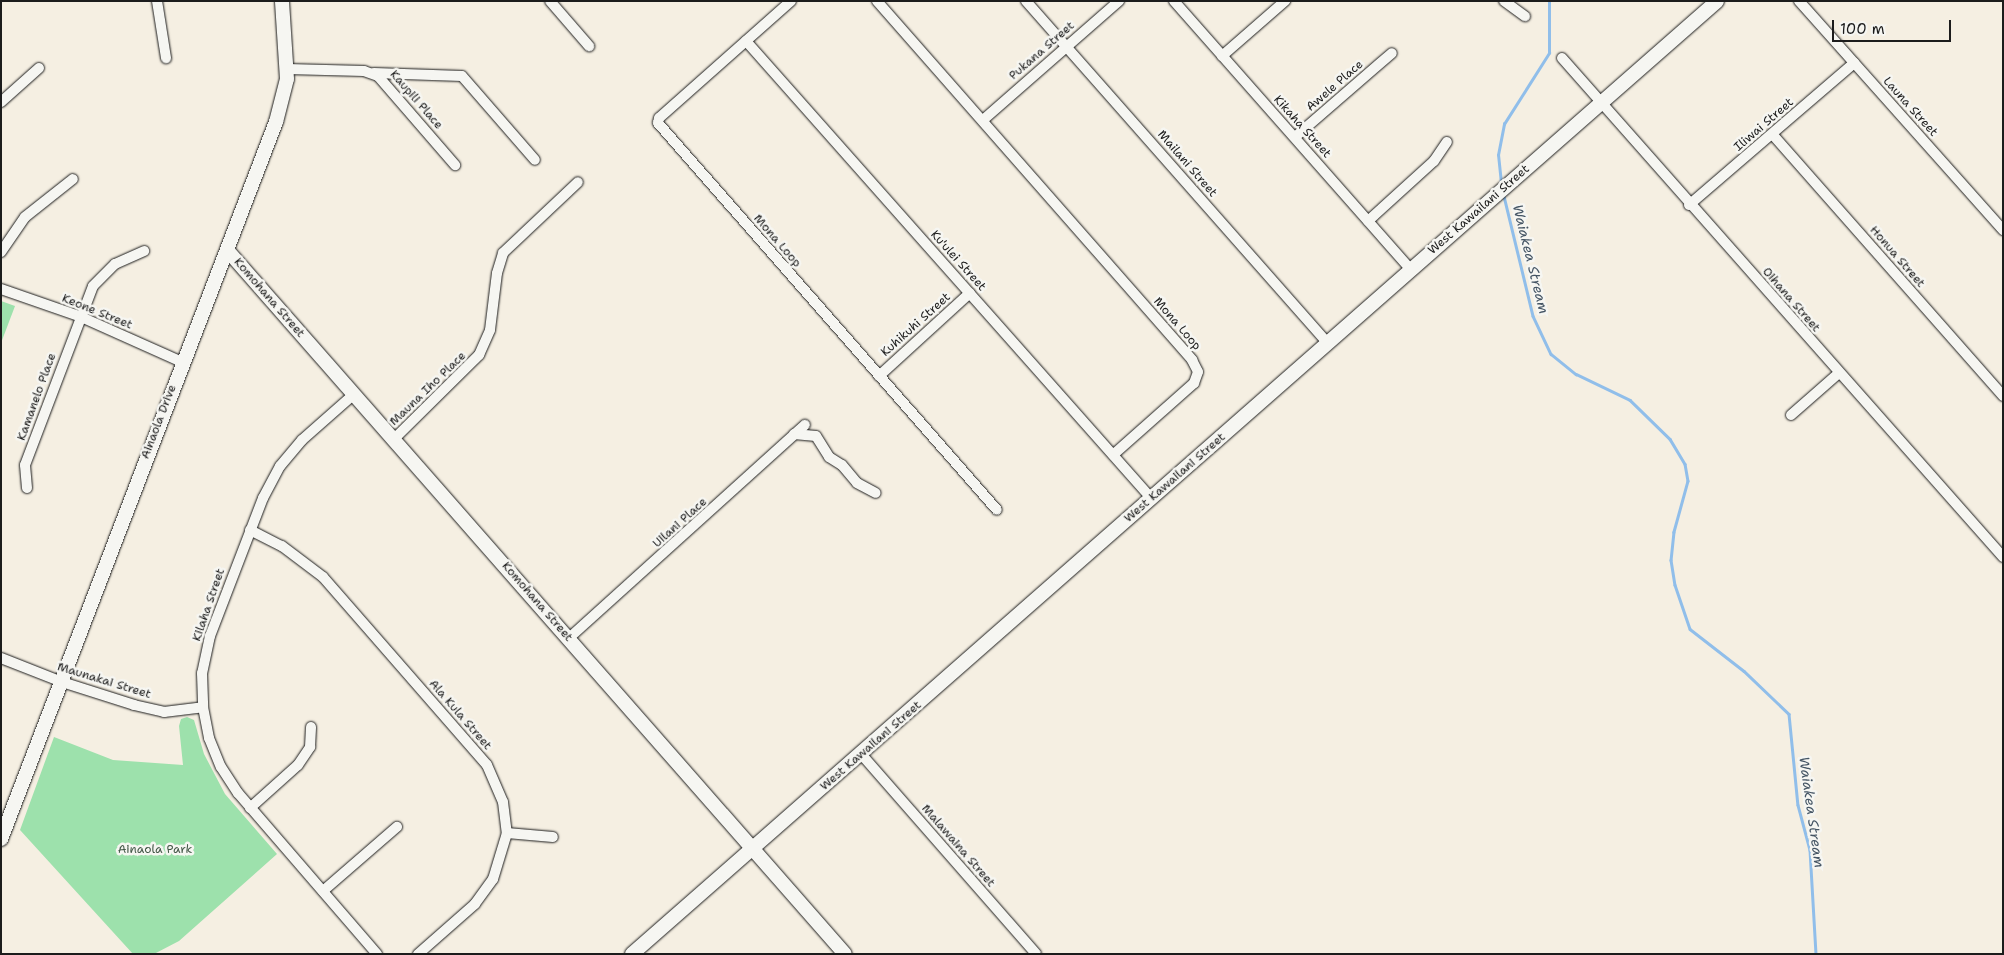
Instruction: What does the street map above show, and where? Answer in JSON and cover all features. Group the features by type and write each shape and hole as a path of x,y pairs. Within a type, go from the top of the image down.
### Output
{"street":[{"path":"158,1 166,58"},
{"name":"Ainaola Drive","path":"1,839 182,362 195,338 247,194 276,122 287,69 282,1"},
{"path":"550,1 589,46"},
{"name":"Mona Loop","path":"877,1 1192,360 1198,372 1194,383 1113,454"},
{"name":"Mailani Street","path":"1026,1 1328,343"},
{"name":"Pukana Street","path":"982,120 1119,1"},
{"name":"Kikaha Street","path":"1174,1 1411,270"},
{"path":"1222,56 1284,1"},
{"path":"1504,1 1525,16"},
{"name":"West Kawailani Street","path":"632,954 862,754 1717,1"},
{"name":"Launa Street","path":"1799,1 2002,228"},
{"name":"Mona Loop","path":"787,2 659,118 658,123 997,510"},
{"name":"Ku'ulei Street","path":"746,41 1151,498"},
{"name":"Awele Place","path":"1294,138 1392,53"},
{"name":"Oihana Street","path":"1562,58 1600,104 2003,557"},
{"name":"Iliwai Street","path":"1690,205 1854,63"},
{"path":"1,102 40,68"},
{"name":"Kaupili Place","path":"287,69 371,73 390,86 455,165"},
{"path":"371,73 462,76 535,160"},
{"name":"Honua Street","path":"1773,135 2003,396"},
{"path":"1368,221 1434,161 1447,142"},
{"path":"1,252 25,217 73,179"},
{"name":"Mauna Iho Place","path":"394,439 479,355 490,330 496,273 503,253 578,182"},
{"name":"Komohana Street","path":"228,250 353,395 394,439 845,954"},
{"name":"Kamanelo Place","path":"27,488 25,465 79,316 93,286 103,274 144,251"},
{"name":"Keone Street","path":"1,289 79,316 182,362"},
{"name":"Kuhikuhi Street","path":"879,376 970,294"},
{"path":"1791,415 1839,373"},
{"name":"Kilaha Street","path":"353,395 302,440 280,466 250,530 210,636 202,673 203,707 209,738 220,767 250,808 378,954"},
{"name":"Uilani Place","path":"569,638 805,425"},
{"path":"794,434 816,436 829,457 842,464 857,483 876,493"},
{"name":"Ala Kula Street","path":"250,530 282,546 323,577 487,765 503,802 507,833 493,879 480,898 418,954"},
{"name":"Maunakai Street","path":"1,658 62,682 164,712 203,707"},
{"path":"250,808 298,766 310,747 311,727"},
{"name":"Malawaina Street","path":"862,754 1036,954"},
{"path":"323,891 397,827"},
{"path":"507,833 553,837"}],"green space":[{"path":"1,301 15,306 1,343"},
{"name":"Ainaola Park","path":"187,717 194,720 204,754 225,794 277,854 179,941 154,954 133,954 20,830 54,737 113,760 183,765 179,726 181,719"}],"waterway":[{"name":"Waiakea Stream","path":"1501,183 1498,155 1504,124 1549,53 1549,1"},
{"name":"Waiakea Stream","path":"1504,196 1533,316 1551,354 1576,374 1630,400 1670,439 1685,464 1688,481 1674,532 1671,560 1675,585 1690,629 1744,671 1789,714 1798,805 1810,850 1816,954"}]}
